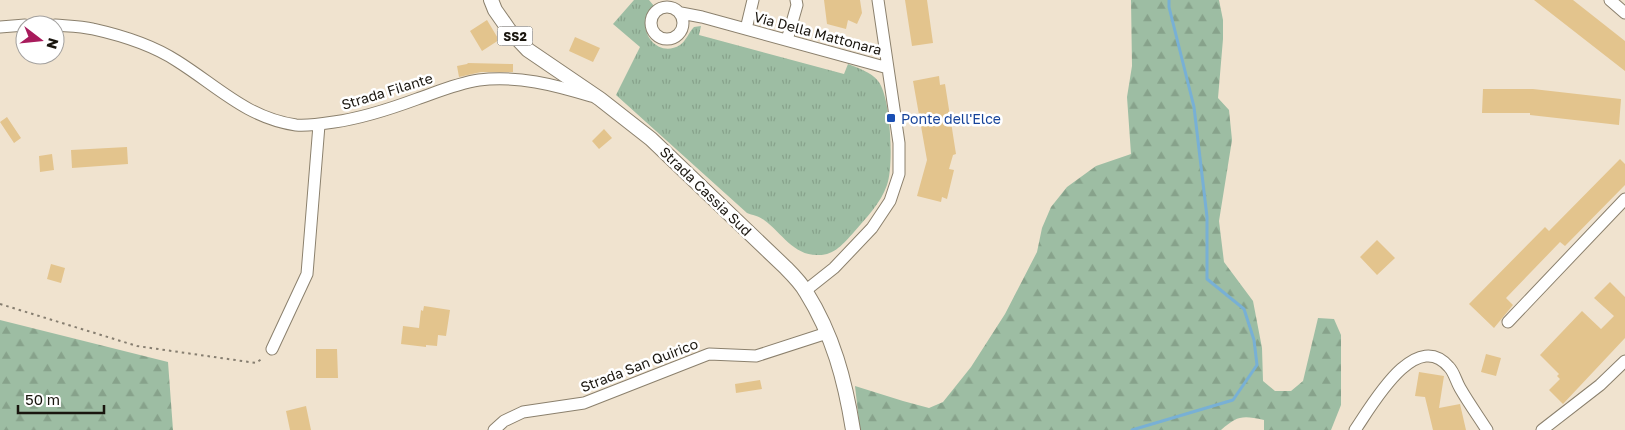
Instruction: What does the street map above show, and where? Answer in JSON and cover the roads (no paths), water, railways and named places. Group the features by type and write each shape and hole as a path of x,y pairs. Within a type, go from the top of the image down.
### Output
{"main road":[{"name":"Strada Cassia Sud","path":"491,0 495,10 528,50 600,98 652,139 786,268 805,291 827,333 840,366 853,430"}],"street":[{"path":"746,29 753,0"},
{"path":"787,40 797,5 796,0"},
{"path":"805,291 834,268 872,228 890,201 899,174 899,143 878,0"},
{"path":"1610,0 1625,13"},
{"name":"Via Della Mattonara","path":"681,13 702,17 888,68"},
{"path":"0,27 15,26"},
{"name":"Strada Filante","path":"65,26 92,28 151,47 178,61 248,109 272,121 298,125 319,125 366,116 450,87 479,80 513,79 544,82 600,98"},
{"path":"272,349 307,274 319,125"},
{"path":"1508,322 1625,199"},
{"name":"Strada San Quirico","path":"494,430 504,422 523,412 584,403 710,354 756,356 827,333"},
{"path":"1355,430 1384,386 1404,366 1426,355 1439,358 1450,367 1460,388 1487,430"},
{"path":"1542,430 1600,385 1625,361"}],"waterway":[{"path":"1132,430 1233,400 1257,365 1254,340 1244,309 1207,279 1207,217 1194,107 1169,7 1169,0"}],"place":[{"name":"Ponte dell'Elce","path":"891,118"}]}
